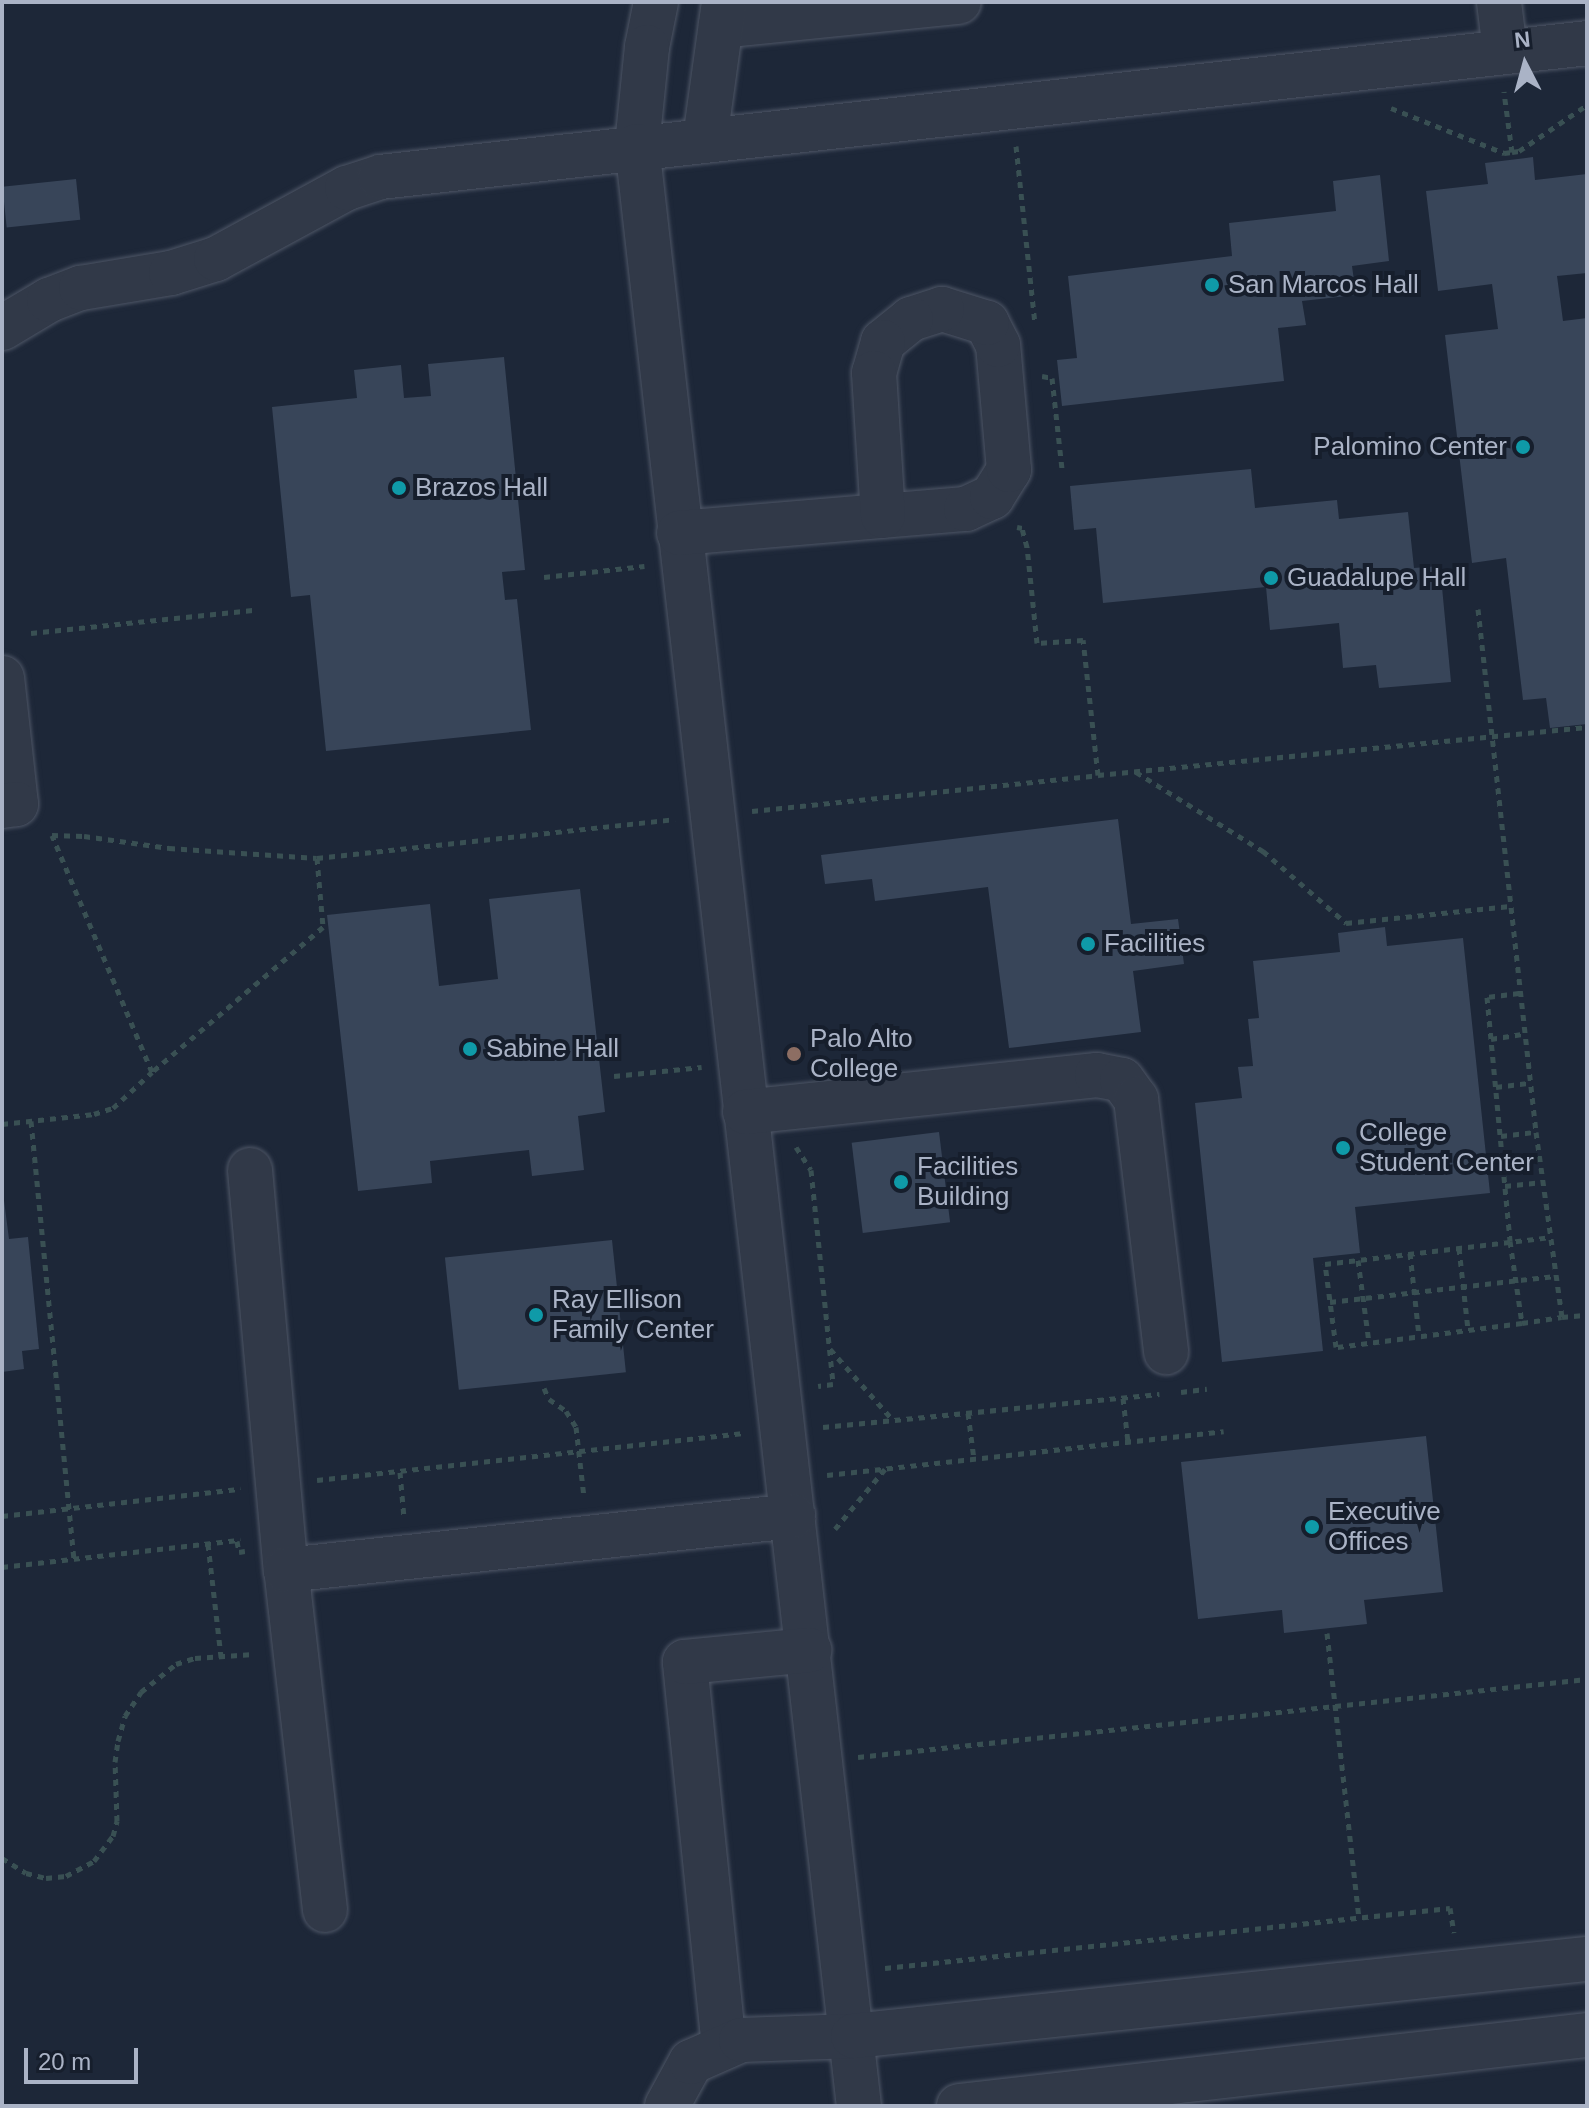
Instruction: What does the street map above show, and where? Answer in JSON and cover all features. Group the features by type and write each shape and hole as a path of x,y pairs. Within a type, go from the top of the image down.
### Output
{"lane":[{"path":"656,2 647,47 637,146 666,549 760,1110 812,1525 809,1650 859,2106"},
{"path":"705,139 723,14 959,2"},
{"path":"1499,2 1505,51"},
{"path":"2,328 49,300 81,288 171,273 216,259 347,188 380,177 637,146 1587,43"},
{"path":"666,549 883,516 966,509 992,497 1009,470 998,345 987,323 969,314 942,309 911,319 883,342 874,373 883,516"},
{"path":"2,678 16,804 2,806"},
{"path":"760,1110 1097,1075 1122,1080 1136,1099 1170,1379"},
{"path":"250,1170 278,1484 273,1552 325,1910"},
{"path":"273,1552 812,1525"},
{"path":"724,2047 685,1662 809,1650"},
{"path":"667,2106 691,2062 741,2040 853,2036 1587,1959"},
{"path":"959,2106 1148,2096 1587,2035"}],"path":[{"path":"1011,105 1036,331"},
{"path":"1505,105 1512,152"},
{"path":"1421,120 1504,153 1519,151 1587,105"},
{"path":"1040,362 1042,378 1052,378 1062,469"},
{"path":"1011,525 1022,528 1027,547 1037,643 1083,640 1098,775"},
{"path":"544,577 666,549"},
{"path":"1478,609 1519,993 1562,1317"},
{"path":"31,633 253,610"},
{"path":"152,1072 52,835 84,836 169,848 317,858 1135,771 1587,727"},
{"path":"1135,771 1263,851 1346,923 1510,906"},
{"path":"2,1124 94,1114 113,1108 323,927 317,858"},
{"path":"1519,993 1487,997 1510,1241 1522,1323"},
{"path":"1491,1039 1524,1034"},
{"path":"614,1076 707,1066"},
{"path":"1496,1087 1530,1083"},
{"path":"760,1110 780,1129 811,1170 833,1384 813,1387"},
{"path":"31,1121 74,1560"},
{"path":"1501,1136 1536,1132"},
{"path":"1505,1186 1543,1182"},
{"path":"1550,1237 1325,1264 1336,1347 1587,1315"},
{"path":"1459,1248 1468,1330"},
{"path":"1410,1253 1419,1336"},
{"path":"1358,1260 1369,1343"},
{"path":"1330,1302 1556,1276"},
{"path":"829,1348 893,1420"},
{"path":"810,1429 1123,1398 1170,1379 1207,1389"},
{"path":"544,1388 549,1399 572,1418 584,1502"},
{"path":"1123,1398 1128,1442"},
{"path":"968,1413 974,1459"},
{"path":"814,1476 1224,1431"},
{"path":"2,1516 746,1432"},
{"path":"812,1525 885,1469"},
{"path":"400,1472 404,1522"},
{"path":"237,1541 239,1552 273,1552"},
{"path":"2,1567 237,1541 273,1552"},
{"path":"208,1544 221,1657"},
{"path":"1327,1633 1359,1917"},
{"path":"2,1858 26,1873 46,1878 81,1871 94,1861 113,1836 117,1821 115,1762 125,1716 141,1692 176,1664 263,1653"},
{"path":"845,1758 1587,1679"},
{"path":"884,1968 1450,1908 1454,1934 1469,1932"}],"building":[{"name":"Palomino Center","path":"1533,157 1535,180 1587,174 1587,273 1557,276 1563,321 1587,318 1587,724 1550,728 1546,698 1523,700 1506,558 1472,563 1445,335 1498,329 1492,284 1438,291 1426,191 1488,184 1485,163"},
{"name":"San Marcos Hall","path":"1380,175 1389,261 1352,266 1356,295 1302,301 1306,325 1278,328 1284,381 1062,406 1057,360 1077,358 1068,276 1232,256 1229,223 1336,211 1333,181"},
{"path":"76,179 80,220 7,228 2,187"},
{"name":"Brazos Hall","path":"504,357 525,570 502,572 505,600 517,599 531,730 326,751 310,595 291,597 272,407 357,398 354,370 401,365 404,398 431,396 428,364"},
{"name":"Guadalupe Hall","path":"1251,469 1255,508 1337,500 1339,519 1408,512 1414,568 1440,566 1451,682 1379,688 1376,665 1343,668 1339,623 1270,630 1266,587 1103,603 1096,528 1074,530 1070,486"},
{"name":"Facilities","path":"1118,819 1131,924 1178,919 1184,964 1133,971 1141,1032 1009,1048 988,887 875,901 872,879 825,884 821,855"},
{"name":"Sabine Hall","path":"580,889 605,1112 578,1116 584,1170 532,1176 529,1150 430,1161 432,1183 358,1191 327,915 430,904 439,986 498,979 489,899"},
{"name":"College Student Center","path":"1385,927 1387,946 1463,938 1490,1193 1355,1207 1360,1253 1313,1258 1323,1351 1222,1362 1195,1103 1242,1098 1238,1067 1253,1066 1248,1019 1259,1018 1253,961 1340,952 1338,933"},
{"name":"Facilities Building","path":"939,1132 950,1222 863,1233 852,1143"},
{"path":"2,1185 9,1239 28,1237 39,1349 22,1351 24,1369 2,1372"},
{"name":"Ray Ellison Family Center","path":"612,1240 626,1372 459,1390 445,1258"},
{"name":"Executive Offices","path":"1426,1436 1443,1592 1364,1600 1367,1624 1284,1633 1282,1610 1198,1619 1181,1462"}],"place":[{"name":"San Marcos Hall","path":"1212,285"},
{"name":"Palomino Center","path":"1523,447"},
{"name":"Brazos Hall","path":"399,488"},
{"name":"Guadalupe Hall","path":"1271,578"},
{"name":"Facilities","path":"1088,944"},
{"name":"Sabine Hall","path":"470,1049"},
{"name":"Palo Alto College","path":"794,1054"},
{"name":"College Student Center","path":"1343,1148"},
{"name":"Facilities Building","path":"901,1182"},
{"name":"Ray Ellison Family Center","path":"536,1315"},
{"name":"Executive Offices","path":"1312,1527"}]}
